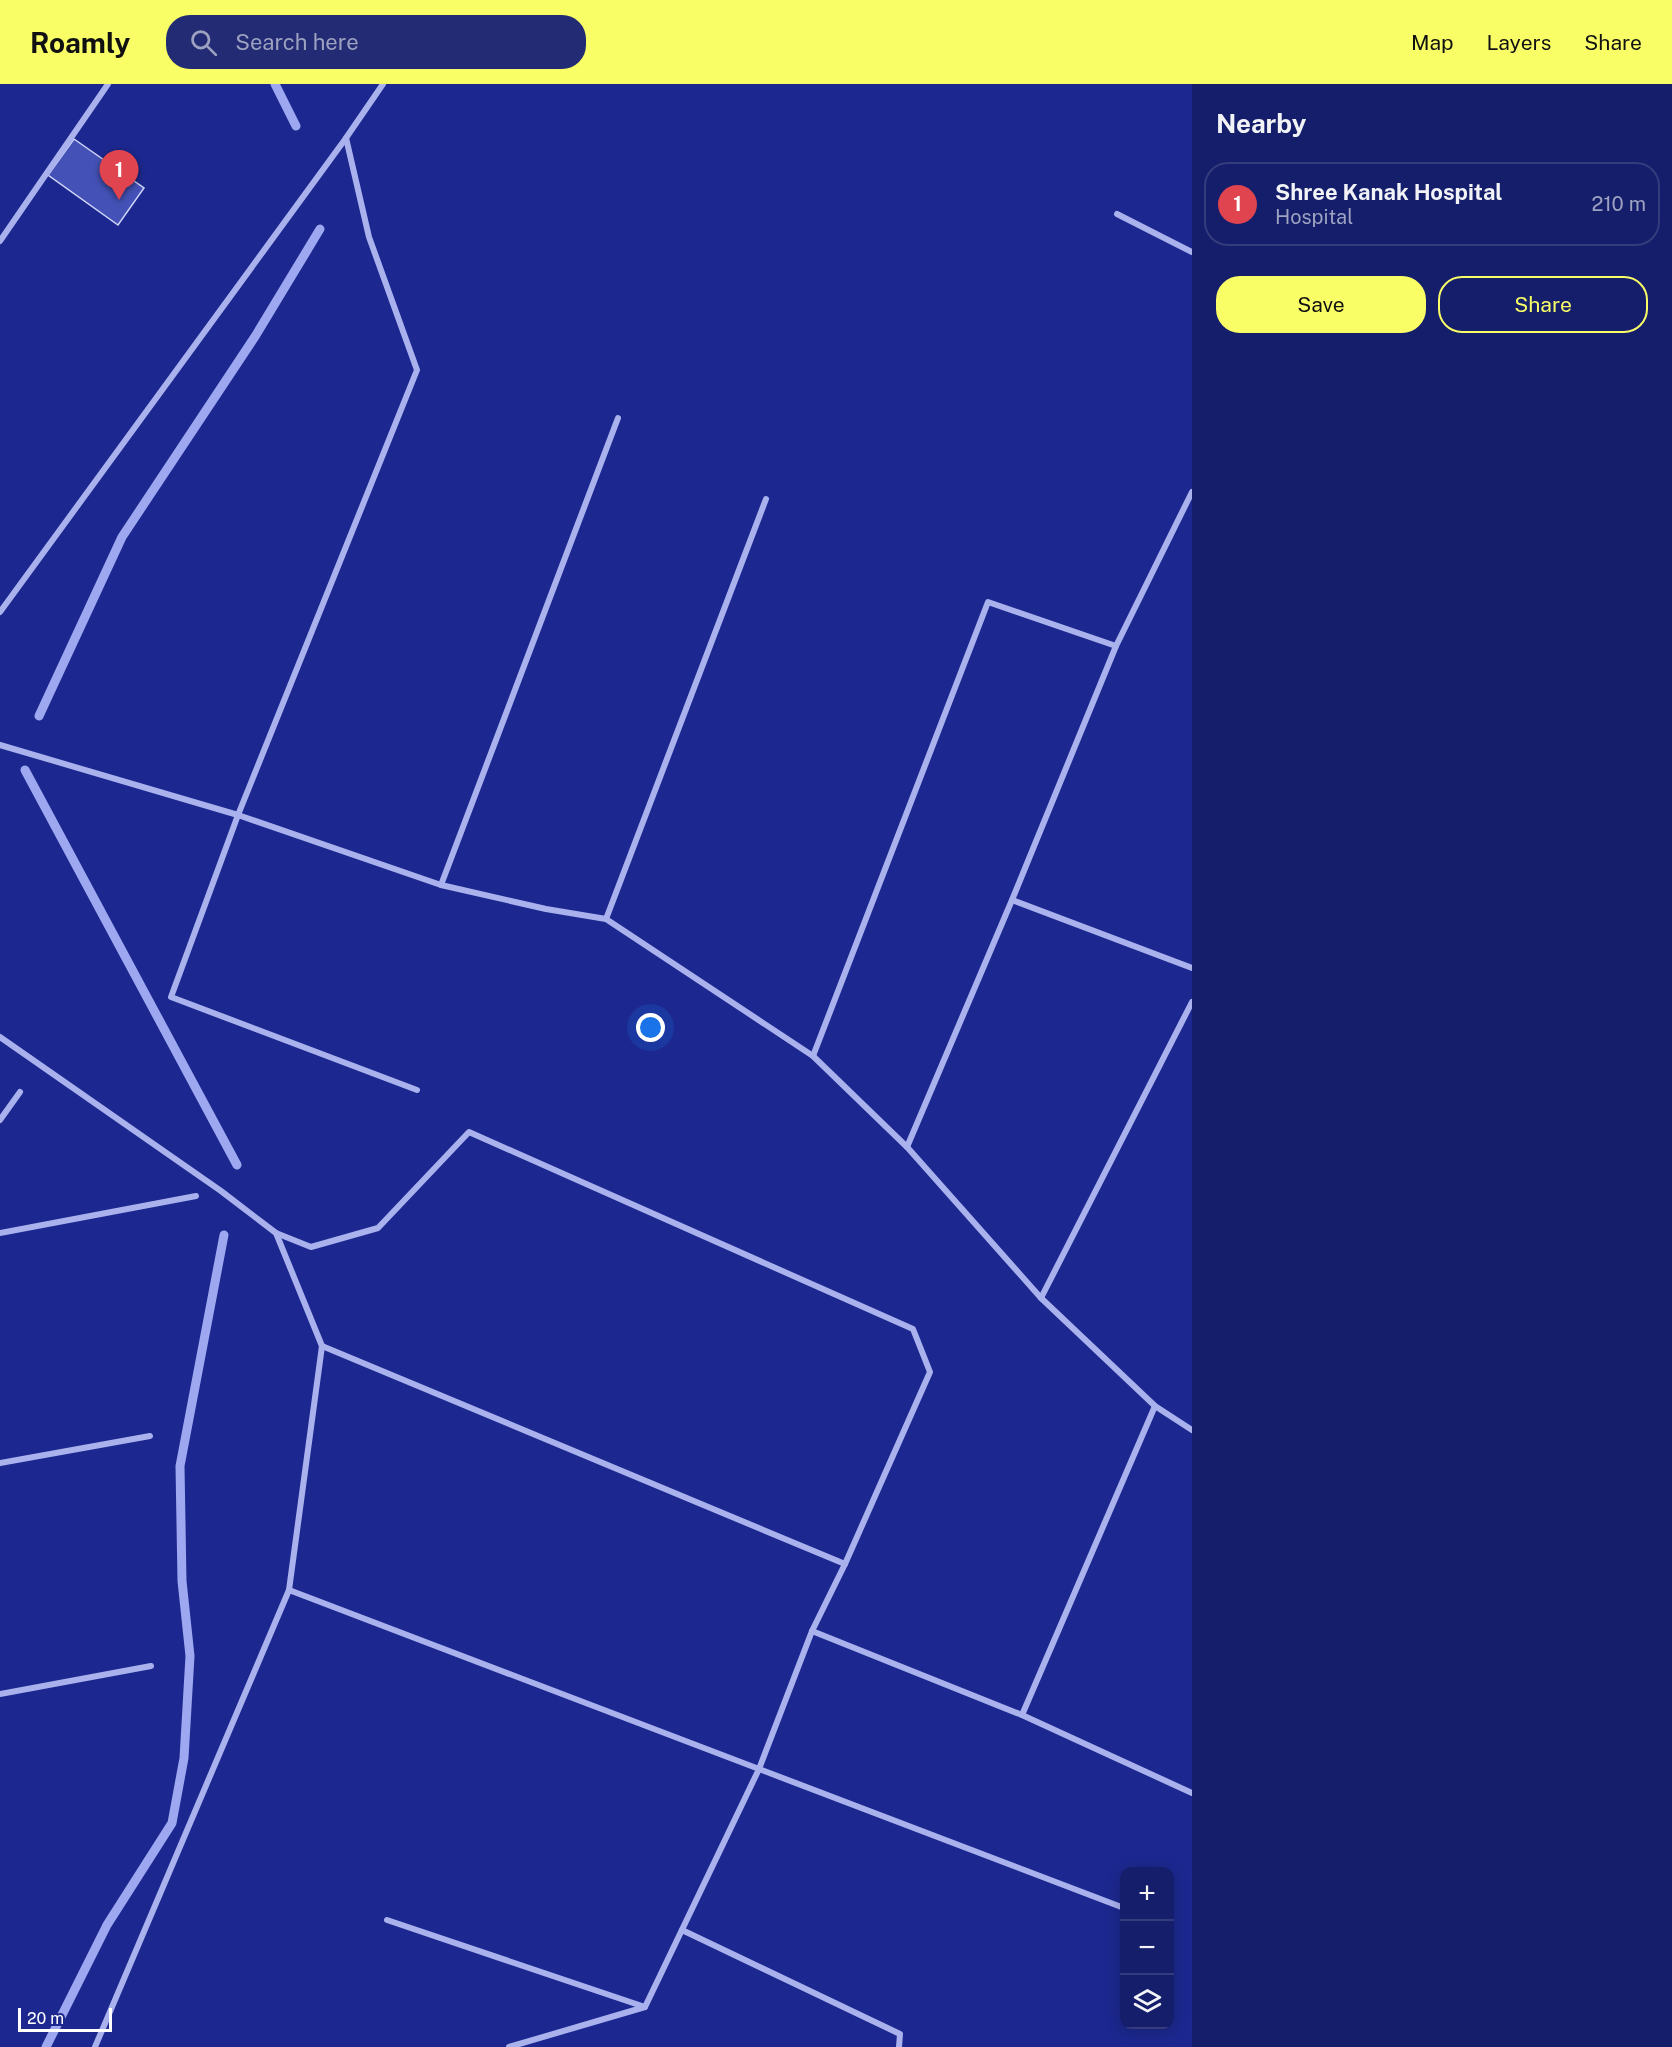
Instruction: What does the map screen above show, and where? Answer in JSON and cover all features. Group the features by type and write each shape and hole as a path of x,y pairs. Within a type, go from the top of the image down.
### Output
{"street":[{"path":"0,241 108,84"},
{"path":"0,612 346,138 382,84"},
{"path":"346,138 369,237 417,369 238,815 171,997 417,1090"},
{"path":"1117,214 1192,252"},
{"path":"441,885 618,418"},
{"path":"907,1147 1012,900 1116,646 1192,492"},
{"path":"606,919 766,499"},
{"path":"813,1056 988,602 1116,646"},
{"path":"0,745 238,815 441,885 546,909 606,919 813,1056 907,1147 1041,1298 1155,1406 1192,1430"},
{"path":"1012,900 1192,968"},
{"path":"1041,1298 1192,1002"},
{"path":"0,1037 221,1191 276,1233 312,1247 378,1228 470,1132 913,1329 930,1372 845,1564 812,1631 759,1769 645,2007 510,2047"},
{"path":"0,1120 20,1092"},
{"path":"0,1233 196,1196"},
{"path":"95,2047 289,1590 322,1346 276,1233"},
{"path":"322,1346 845,1564"},
{"path":"1022,1715 1155,1406"},
{"path":"0,1464 150,1436"},
{"path":"289,1590 1120,1906"},
{"path":"812,1631 1022,1715 1192,1793"},
{"path":"0,1694 151,1666"},
{"path":"387,1920 645,2007"},
{"path":"682,1930 900,2034 898,2047"},
{"path":"548,2037 549,2047"}],"building":[{"path":"74,139 144,188 118,225 48,175"}],"waterway":[{"path":"275,84 296,126"},
{"path":"39,716 122,537 256,335 320,229"},
{"path":"25,770 237,1165"},
{"path":"46,2047 107,1925 172,1823 184,1758 190,1656 182,1581 180,1466 224,1235"}],"place":[{"name":"Shree Kanak Hospital","path":"119,200"}]}
